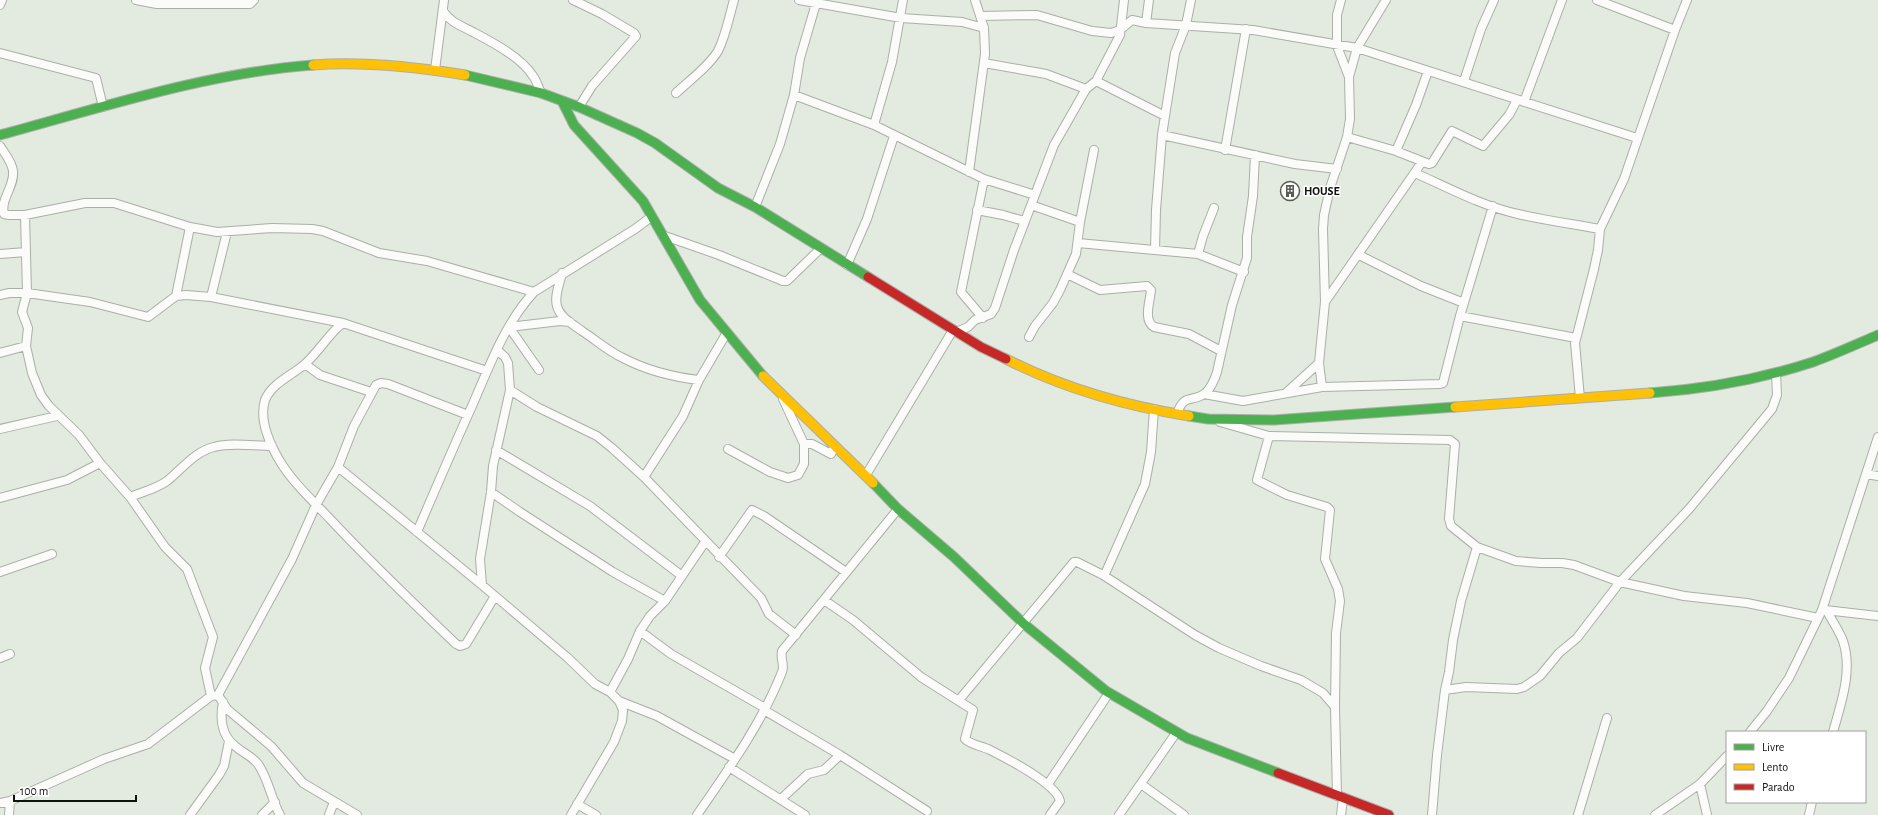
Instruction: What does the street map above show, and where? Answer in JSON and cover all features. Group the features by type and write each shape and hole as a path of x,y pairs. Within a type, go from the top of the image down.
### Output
{"main road":[{"path":"0,135 103,107 220,78 283,67 321,64 385,65 435,70 487,79 541,93 579,107 637,133 655,143 718,188 755,207 998,357 1059,383 1119,401 1177,414 1208,419 1274,420 1688,390 1776,373 1815,361 1878,335"},
{"path":"562,101 574,125 632,187 643,201 700,300 726,334 783,396 866,475 898,509 954,557 1024,624 1109,693 1176,732 1217,751 1389,815"}],"street":[{"path":"0,5 2,0"},
{"path":"136,0 157,4 250,4 254,0"},
{"path":"435,70 444,11 444,0"},
{"path":"573,0 616,22 634,33 636,36 592,86 579,107"},
{"path":"676,93 709,63 717,51 723,39 734,0"},
{"path":"799,0 901,18 962,22 984,28"},
{"path":"874,125 892,62 903,0"},
{"path":"969,172 984,63 984,28 975,0"},
{"path":"866,475 955,331 968,327 975,320 991,314 995,308 1024,221 1054,145 1086,89 1096,81 1120,35 1124,0"},
{"path":"1146,23 1149,0"},
{"path":"1155,250 1156,210 1162,135 1175,53 1186,25 1191,0"},
{"path":"1341,0 1337,15 1337,46 1349,77"},
{"path":"1322,387 1319,363 1325,302 1323,229 1330,188 1347,137 1350,119 1349,77 1358,48 1386,0"},
{"path":"1464,81 1479,34 1494,0"},
{"path":"1347,137 1396,151 1429,164 1432,163 1452,131 1484,146 1520,101 1562,0"},
{"path":"1597,0 1675,30"},
{"path":"1580,398 1575,353 1576,338 1594,270 1600,229 1624,179 1675,30 1687,0"},
{"path":"755,207 780,144 794,95 800,58 817,2"},
{"path":"444,11 448,18 456,24 496,44 521,63 534,77 541,93"},
{"path":"980,16 1037,16 1092,31 1111,33 1120,30 1132,20 1146,23 1246,29 1337,46 1358,48 1637,138"},
{"path":"1225,150 1246,29"},
{"path":"0,54 96,78 103,107"},
{"path":"984,63 1046,74 1086,89"},
{"path":"1396,151 1416,105 1428,71"},
{"path":"1096,81 1165,116"},
{"path":"794,95 874,125 984,179 1035,195"},
{"path":"1162,135 1225,150 1295,164 1336,169"},
{"path":"847,265 867,219 894,136"},
{"path":"0,146 13,170 13,177 2,208 4,214 25,215 85,203 114,203 190,226 227,232 272,228 312,229 380,253 427,261 534,292"},
{"path":"1030,337 1035,326 1053,303 1076,254 1080,222 1094,150"},
{"path":"1204,394 1214,381 1232,306 1244,272 1247,258 1247,237 1255,155"},
{"path":"1325,302 1422,162"},
{"path":"1415,173 1462,195 1518,214 1600,229"},
{"path":"982,318 961,292 984,179"},
{"path":"1031,205 1080,222"},
{"path":"1177,414 1180,405 1184,401 1204,394 1243,401 1286,392 1322,387 1443,383 1460,316 1493,206"},
{"path":"1198,254 1214,208"},
{"path":"977,210 1024,221"},
{"path":"25,215 27,293 22,312 28,328 26,346 32,373 41,395 57,416 79,435 100,463 130,497 162,543 187,569 213,637 205,668 215,696 223,702 227,709 270,746 303,783 357,815"},
{"path":"417,532 487,371 515,315 534,292 562,273 635,229 651,216"},
{"path":"176,296 190,226"},
{"path":"211,297 227,232"},
{"path":"662,235 719,255 783,281 786,281 820,248"},
{"path":"1078,243 1198,254 1244,272"},
{"path":"0,254 26,252"},
{"path":"1359,255 1421,286 1464,303"},
{"path":"562,273 556,296 556,305 560,312 570,322 611,352 630,361 677,377 699,380"},
{"path":"1067,274 1100,290 1148,286 1151,290 1148,320 1150,324 1154,327 1189,334 1222,352"},
{"path":"0,295 9,293 27,293 90,302 148,317 176,296 186,295 211,297 343,323 487,371"},
{"path":"1460,316 1576,338"},
{"path":"510,327 560,321 570,322"},
{"path":"343,323 305,364 272,387 265,400 263,413 266,428 278,459 316,505 374,566 456,644 460,646 466,644 495,596"},
{"path":"510,327 539,370"},
{"path":"644,476 683,416 699,380 726,334"},
{"path":"0,353 26,346"},
{"path":"482,585 480,559 491,492 493,466 510,390 508,363 505,357 497,350"},
{"path":"1286,392 1319,363"},
{"path":"305,364 320,375 371,392"},
{"path":"1445,690 1466,687 1508,690 1517,689 1540,676 1560,652 1577,638 1620,582 1689,509 1772,409 1777,395 1776,373"},
{"path":"0,803 104,759 148,744 215,696 292,559 316,505 338,468 351,433 371,392 376,385 381,383 388,384 468,415"},
{"path":"510,390 537,407 597,436 644,476 705,542 761,598 769,614 796,635"},
{"path":"728,449 763,468 788,478 798,475 804,464 804,444 784,403 783,396"},
{"path":"1104,575 1129,524 1145,484 1151,452 1154,409"},
{"path":"0,429 57,416"},
{"path":"1208,419 1269,436 1453,442 1455,444 1449,519 1451,526 1477,547 1516,561 1574,565 1620,582 1684,596 1747,603 1818,618"},
{"path":"1269,436 1257,480 1287,495 1327,507 1330,510 1325,558 1338,589 1340,601 1336,633 1335,707 1341,815"},
{"path":"1751,731 1774,701 1789,678 1818,618 1825,610 1878,436"},
{"path":"804,444 812,444 831,454 835,446"},
{"path":"130,497 166,482 201,452 214,446 272,446"},
{"path":"496,450 590,506 682,576"},
{"path":"0,498 67,480 100,463"},
{"path":"338,468 482,585 568,658 595,684 610,692 619,701 623,710 622,721 614,742 571,815"},
{"path":"1866,474 1878,476"},
{"path":"491,492 612,572 665,601"},
{"path":"697,815 735,759 764,709 783,670 781,656 782,651 898,509"},
{"path":"720,557 752,510 764,516 846,572"},
{"path":"610,692 628,659 640,632 650,616 665,601 705,542"},
{"path":"1432,815 1437,755 1445,690 1450,672 1453,640 1461,601 1477,547"},
{"path":"0,572 52,554"},
{"path":"959,700 1010,638 1024,624 1074,562 1077,562 1104,575 1195,635 1219,648 1260,666 1307,683 1323,693 1335,707"},
{"path":"824,600 853,620 934,687 959,700 973,710 964,739 990,750 1048,784 1059,796 1060,801 1050,815"},
{"path":"1825,610 1878,616"},
{"path":"1825,610 1843,642 1846,666 1843,697 1832,731"},
{"path":"640,632 671,654 840,755 927,811"},
{"path":"0,658 10,654"},
{"path":"1048,784 1109,693"},
{"path":"619,701 657,716 735,759"},
{"path":"223,702 220,715 229,741 257,763 280,815"},
{"path":"1578,815 1607,718"},
{"path":"1119,815 1176,732"},
{"path":"190,815 224,766 229,741"},
{"path":"781,800 808,774 824,770 840,755"},
{"path":"1655,815 1700,784 1726,757"},
{"path":"729,767 805,815"},
{"path":"1141,784 1184,815"},
{"path":"1700,784 1706,815"},
{"path":"9,815 10,800"},
{"path":"262,815 275,802"},
{"path":"329,815 334,802"},
{"path":"1808,815 1812,803"},
{"path":"577,804 596,815"}],"traffic: fast":[{"path":"0,135 155,92 195,83 273,69 313,65"},
{"path":"465,75 541,93 579,107 637,133 655,143 718,188 755,207 868,277"},
{"path":"562,101 574,125 643,201 700,300 763,376"},
{"path":"1650,393 1712,386 1793,368 1813,362 1878,335"},
{"path":"1189,416 1208,419 1274,420 1455,407"},
{"path":"873,483 898,509 954,557 1024,624 1106,691 1187,738 1278,773"}],"traffic: slow":[{"path":"313,65 370,64 465,75"},
{"path":"1006,359 1050,379 1095,395 1142,407 1189,416"},
{"path":"763,376 873,483"},
{"path":"1455,407 1650,393"}],"traffic: jam":[{"path":"868,277 981,347 1006,359"},
{"path":"1278,773 1389,815"}],"place":[{"name":"HOUSE","path":"1290,191"}]}
